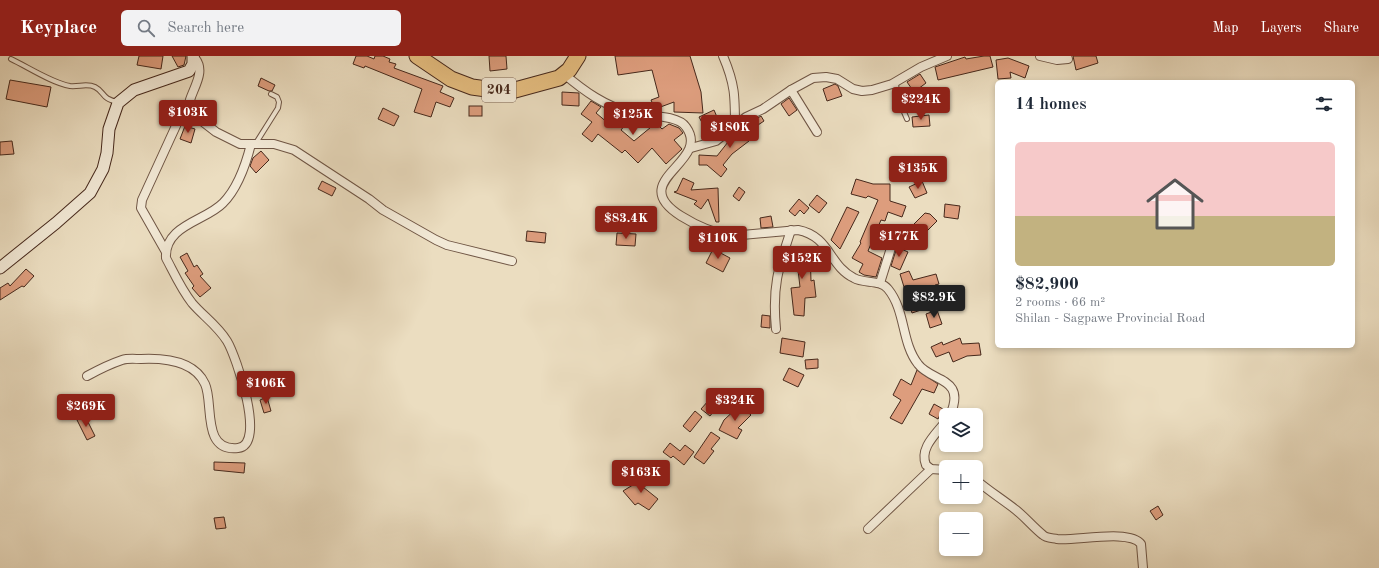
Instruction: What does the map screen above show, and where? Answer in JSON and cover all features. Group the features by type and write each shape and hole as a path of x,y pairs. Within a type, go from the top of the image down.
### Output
{"highway":[{"name":"204","path":"417,56 451,79 472,87 494,90 515,90 559,78 569,70 578,56"}],"main road":[{"path":"0,268 56,223 90,193 103,169 107,153 109,129 118,103 134,90 189,71 193,64 193,56"}],"street":[{"path":"166,252 141,208 142,200 180,116 188,108 195,92 198,63 193,56"},
{"path":"723,56 732,76 735,94 734,126"},
{"path":"947,56 921,67 896,82 872,90 862,91 853,89 837,80 820,76 791,90 763,109 746,117 712,144 691,148 665,179 662,186 661,195 664,202 671,210 702,228 721,234 731,236 798,230 815,235 840,266 854,278 864,282 880,283 887,288 903,319 905,339 917,364 925,372 946,382 951,387 954,399 952,408"},
{"path":"1040,56 1056,60 1068,59"},
{"path":"564,74 591,95 611,105 630,112 653,117 676,119 686,127 691,139 691,148"},
{"path":"791,90 817,132"},
{"path":"188,108 190,114 216,132 240,144 283,145 294,150 384,210 436,240 447,245 512,261"},
{"path":"87,376 124,359 158,359 175,361 192,369 205,384 213,436 225,447 238,448 244,446 249,441 251,432 248,410 239,369 233,352 215,325 188,298 166,258 166,252 170,241 188,223 212,211 229,197 236,186 253,144"},
{"path":"776,329 774,291 782,255 791,230"},
{"path":"880,283 891,248"},
{"path":"939,430 924,454 926,465 930,469 939,470"},
{"path":"868,529 930,469"},
{"path":"983,486 990,493 1016,510 1043,535 1049,538 1071,540 1118,537 1135,539 1141,544 1143,568"}],"lane":[{"path":"10,59 60,83 71,86 87,85 95,87 105,98 118,103"},
{"path":"896,82 897,96 907,119"},
{"path":"253,144 278,108 279,102 277,97 271,94"}],"building":[{"path":"139,56 163,56 161,69 137,65"},
{"path":"172,56 186,56 184,65 178,67"},
{"path":"356,56 367,56 374,59 375,56 383,56 390,59 389,62 396,64 394,68 443,86 440,92 454,98 450,107 436,102 431,117 414,112 422,89 365,66 364,68 353,64"},
{"path":"489,56 506,56 507,69 490,71"},
{"path":"615,56 690,56 701,92 703,113 674,112 674,102 655,109 651,100 659,97 652,70 618,75"},
{"path":"990,56 993,67 938,80 935,67 965,57 966,59"},
{"path":"1073,56 1096,56 1098,63 1076,70"},
{"path":"1008,58 1029,66 1025,78 1010,72 1011,78 998,79 996,60"},
{"path":"920,74 926,83 914,92 907,82"},
{"path":"261,78 275,85 272,91 258,86"},
{"path":"10,80 51,87 47,107 6,99"},
{"path":"835,84 838,86 842,96 827,101 823,89"},
{"path":"562,92 579,93 579,106 562,105"},
{"path":"789,98 797,110 789,116 781,104"},
{"path":"591,101 601,107 596,113 608,123 617,114 629,120 621,130 634,141 656,123 662,129 669,124 679,128 683,133 674,140 682,149 666,164 652,148 638,163 625,150 622,153 598,134 592,142 582,134 592,122 581,114"},
{"path":"469,106 482,106 482,116 469,116"},
{"path":"383,108 399,116 394,126 378,119"},
{"path":"714,110 720,124 706,130 699,117"},
{"path":"929,115 930,126 913,127 912,117"},
{"path":"761,116 764,121 755,127 757,130 747,138 749,141 732,154 723,165 727,169 721,177 707,165 699,165 699,155 717,156 728,142 745,129 743,127"},
{"path":"185,126 195,129 191,143 180,139"},
{"path":"12,141 14,154 0,155 0,142"},
{"path":"261,151 269,160 256,173 250,166 253,158"},
{"path":"683,178 694,183 691,190 718,188 719,222 716,222 708,199 701,209 694,204 697,201 674,192 677,191"},
{"path":"856,179 873,184 890,184 890,201 906,206 902,217 888,212 885,221 881,220 868,251 882,258 876,277 864,275 859,272 863,264 852,258 861,243 860,242 878,200 868,196 866,198 851,194"},
{"path":"322,181 336,188 332,196 318,189"},
{"path":"922,181 927,193 915,198 909,187"},
{"path":"739,187 745,192 739,201 733,196"},
{"path":"817,195 827,203 819,213 809,205"},
{"path":"799,199 809,208 804,214 800,210 795,216 789,211"},
{"path":"945,204 960,206 958,219 944,217"},
{"path":"847,207 859,212 840,249 831,240"},
{"path":"925,213 930,214 937,221 924,234 920,231 917,234 910,228"},
{"path":"771,216 773,227 761,228 760,218"},
{"path":"527,231 546,233 545,243 526,241"},
{"path":"617,233 636,234 635,246 616,245"},
{"path":"897,247 908,252 900,270 891,266"},
{"path":"713,249 730,258 723,272 706,263"},
{"path":"810,250 811,281 814,280 816,297 805,298 804,316 794,315 791,288 800,287 798,270 790,271 790,251"},
{"path":"187,253 194,267 197,265 203,274 200,276 211,288 200,297 192,288 194,286 185,273 188,271 180,257"},
{"path":"26,269 34,276 24,287 22,286 0,300 0,288 8,283 10,286"},
{"path":"909,271 913,280 936,274 939,284 935,285 936,290 920,295 924,309 912,313 900,274"},
{"path":"937,310 942,324 930,328 926,314"},
{"path":"762,315 770,316 770,328 761,327"},
{"path":"782,338 805,342 803,357 780,353"},
{"path":"960,338 962,344 979,343 981,355 967,356 953,362 949,352 936,357 931,347 942,342 943,345"},
{"path":"818,359 818,368 806,369 805,360"},
{"path":"789,368 804,375 798,387 783,380"},
{"path":"917,370 938,384 934,393 922,389 902,424 890,418 901,400 893,395 901,379 911,385"},
{"path":"267,397 271,411 264,413 260,400"},
{"path":"709,400 717,407 710,416 701,409"},
{"path":"934,404 941,408 939,408 938,419 929,414"},
{"path":"740,405 751,415 738,428 742,430 737,439 719,430 724,420"},
{"path":"695,411 702,417 690,432 683,426"},
{"path":"85,416 95,436 87,440 77,420"},
{"path":"711,432 720,438 711,449 714,451 704,464 694,457"},
{"path":"670,443 680,451 685,445 694,452 684,465 673,456 671,458 663,452"},
{"path":"214,462 245,463 244,473 214,470"},
{"path":"647,477 651,483 643,487 658,499 649,510 638,503 635,505 623,491 636,483 641,487 638,481"},
{"path":"1158,506 1163,515 1156,520 1150,511"},
{"path":"224,517 226,528 216,529 214,518"}]}
